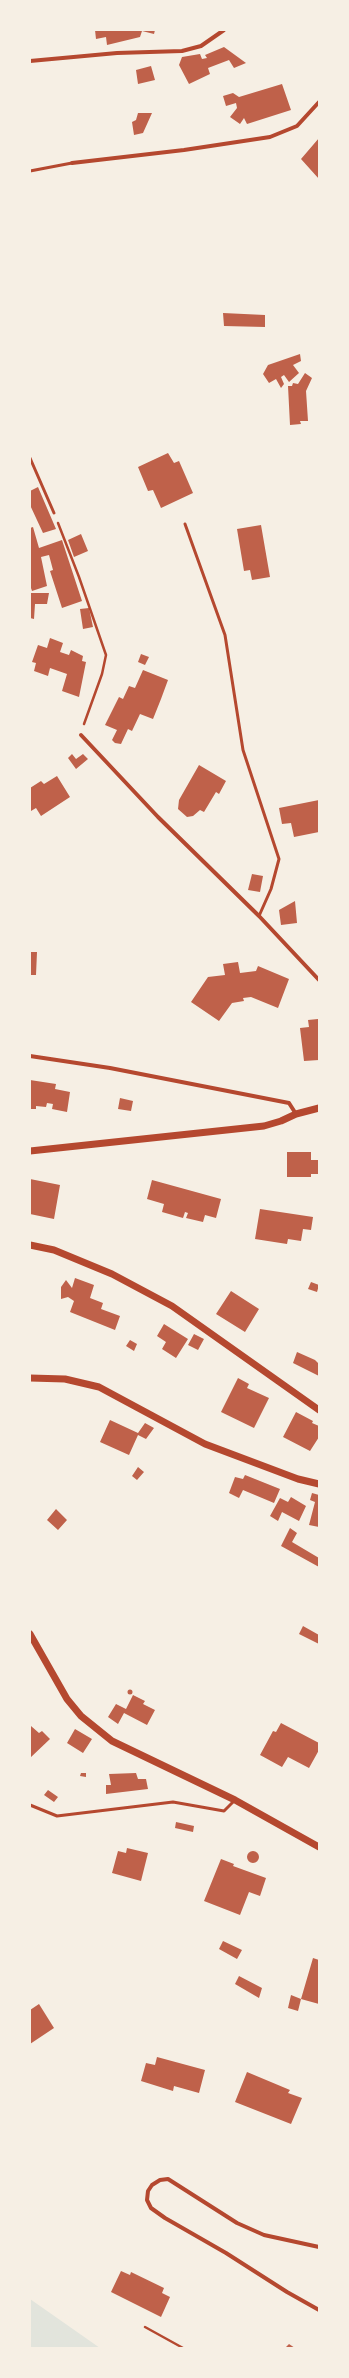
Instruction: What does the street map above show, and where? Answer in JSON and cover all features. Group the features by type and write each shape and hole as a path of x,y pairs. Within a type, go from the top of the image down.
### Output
{"street":[{"path":"30,61 117,53 182,51 201,46 224,30"},
{"path":"72,163 184,150 270,137 297,126 319,102"},
{"path":"81,735 158,817 259,916 319,980"},
{"path":"30,1056 110,1068 289,1103 296,1114"},
{"path":"30,1150 264,1126 281,1121 296,1114 319,1108"},
{"path":"30,1245 54,1250 105,1271 172,1306 319,1410"},
{"path":"30,1378 65,1379 99,1387 205,1444 298,1479 319,1484"},
{"path":"30,1634 55,1680 81,1716 112,1741 235,1800 319,1847"},
{"path":"319,2247 264,2235 231,2219 168,2180 160,2180 152,2185 148,2191 147,2200 152,2208 165,2218 226,2253 287,2292 319,2310"}],"lane":[{"path":"30,171 72,163"},
{"path":"30,458 54,513"},
{"path":"185,524 225,635 244,750 279,859 271,889 259,916"},
{"path":"30,1805 57,1816 173,1802 224,1810 235,1800"}],"path":[{"path":"54,513 79,577 106,654 102,674 86,714 81,735"},
{"path":"146,2327 183,2348"}],"shaded area":[{"path":"30,2299 100,2348 30,2348"}],"building":[{"path":"95,30 155,30 154,34 142,31 140,37 107,45 106,37 96,39"},
{"path":"224,47 246,63 234,68 229,60 208,68 210,74 189,84 179,65 182,57 200,54 202,59 207,58 205,55"},
{"path":"151,66 155,80 138,84 136,70"},
{"path":"282,84 291,110 247,124 244,118 240,124 230,117 237,108 236,103 226,106 223,96 233,93 239,97"},
{"path":"138,113 152,113 143,133 134,135 132,122 136,120"},
{"path":"319,138 319,179 301,159"},
{"path":"223,313 265,315 265,327 224,326"},
{"path":"300,354 301,361 293,365 299,373 289,382 284,375 281,377 284,384 281,388 276,379 269,383 263,374 268,365"},
{"path":"305,373 312,378 306,391 308,421 300,421 301,424 290,425 288,386 292,386 293,383 298,384"},
{"path":"168,453 174,463 179,461 193,493 161,508 153,490 148,491 138,467"},
{"path":"38,487 56,529 43,533 30,505 30,491"},
{"path":"261,525 270,577 252,580 250,570 244,571 237,529"},
{"path":"33,527 39,548 62,540 82,601 62,608 50,571 53,570 49,555 41,557 47,586 32,591 30,585 30,528"},
{"path":"81,534 88,551 74,557 68,540"},
{"path":"30,593 49,593 47,604 35,604 34,619 30,618"},
{"path":"89,608 93,627 83,629 80,609"},
{"path":"50,638 63,643 60,652 69,655 71,650 83,656 82,661 86,662 79,697 62,691 67,674 50,668 48,676 34,671 36,663 32,662 38,645 47,648"},
{"path":"141,654 149,657 145,665 138,662"},
{"path":"143,670 168,680 161,699 153,719 140,714 132,731 128,729 121,744 115,743 112,740 117,730 105,725 119,697 123,699 129,686 135,688"},
{"path":"72,754 76,759 83,754 88,759 76,769 68,758"},
{"path":"199,765 226,781 219,794 216,792 204,812 200,810 193,816 187,817 178,809 179,800"},
{"path":"57,776 70,797 41,816 36,808 31,811 30,788 41,781 44,784"},
{"path":"319,800 319,832 294,837 291,823 282,824 279,808"},
{"path":"252,874 263,876 260,892 248,890"},
{"path":"295,901 297,923 281,925 279,910"},
{"path":"30,952 37,952 36,975 30,975"},
{"path":"238,962 240,973 256,971 258,966 289,979 278,1008 251,997 243,998 244,1001 232,1003 219,1021 191,1002 208,977 225,975 223,964"},
{"path":"318,1019 319,1060 304,1061 300,1028 309,1027 308,1020"},
{"path":"30,1080 56,1084 55,1089 70,1092 67,1112 52,1109 53,1104 47,1103 46,1107 36,1106 36,1109 30,1109"},
{"path":"120,1098 133,1101 131,1111 118,1109"},
{"path":"287,1152 311,1152 311,1160 319,1160 319,1174 311,1174 311,1177 287,1177"},
{"path":"30,1179 60,1185 54,1219 30,1214"},
{"path":"152,1180 221,1199 216,1218 205,1215 203,1222 186,1218 188,1213 185,1212 183,1218 162,1212 164,1204 147,1199"},
{"path":"260,1209 313,1217 311,1230 303,1229 301,1241 288,1239 287,1244 255,1239"},
{"path":"75,1278 94,1285 90,1298 103,1303 101,1309 120,1316 115,1330 70,1312 74,1301 68,1297 61,1299 61,1287 66,1280 72,1288"},
{"path":"311,1282 319,1285 317,1292 308,1289"},
{"path":"231,1291 259,1309 245,1332 216,1314"},
{"path":"164,1324 188,1339 176,1358 162,1349 166,1342 157,1336"},
{"path":"194,1334 204,1339 198,1350 188,1345"},
{"path":"130,1340 137,1344 134,1351 126,1346"},
{"path":"297,1352 315,1360 319,1364 319,1376 293,1363"},
{"path":"238,1378 249,1384 247,1388 269,1398 254,1428 221,1412"},
{"path":"296,1412 319,1426 319,1437 310,1451 283,1437"},
{"path":"110,1420 138,1433 145,1423 154,1428 146,1439 138,1435 129,1455 100,1442"},
{"path":"138,1467 144,1472 137,1480 132,1476"},
{"path":"245,1475 280,1489 274,1503 243,1490 239,1498 229,1493 235,1477 243,1479"},
{"path":"312,1493 319,1495 319,1527 309,1525 315,1502 310,1500"},
{"path":"291,1497 306,1506 299,1521 282,1512 278,1521 270,1516 280,1498 288,1502"},
{"path":"56,1509 67,1520 58,1530 47,1520"},
{"path":"290,1528 297,1533 292,1542 319,1558 319,1567 281,1546"},
{"path":"303,1626 319,1635 319,1644 299,1634"},
{"path":"130,1689 133,1692 130,1695 127,1692"},
{"path":"133,1695 145,1701 143,1704 155,1710 147,1725 124,1713 118,1724 108,1717 116,1704 126,1709"},
{"path":"281,1723 319,1743 319,1750 309,1768 288,1757 282,1767 260,1755 273,1731 276,1732"},
{"path":"31,1726 39,1733 42,1731 50,1739 30,1758"},
{"path":"75,1729 92,1739 83,1753 67,1743"},
{"path":"81,1773 86,1773 86,1777 80,1776"},
{"path":"136,1773 138,1779 146,1779 148,1789 106,1794 106,1785 111,1785 109,1774"},
{"path":"48,1790 58,1797 54,1802 44,1795"},
{"path":"176,1822 194,1826 193,1832 175,1828"},
{"path":"127,1848 148,1853 141,1881 112,1873 118,1851 126,1853"},
{"path":"251,1851 255,1851 259,1857 255,1863 251,1863 247,1859 247,1855"},
{"path":"221,1859 234,1864 233,1866 266,1878 260,1896 249,1892 240,1915 204,1901"},
{"path":"223,1941 242,1950 237,1959 219,1949"},
{"path":"313,1958 319,1960 319,2004 301,1999"},
{"path":"239,1976 262,1988 259,1998 235,1984"},
{"path":"291,1995 301,1999 298,2011 288,2008"},
{"path":"39,2004 54,2028 30,2044 30,2010"},
{"path":"157,2057 205,2070 199,2093 174,2086 173,2091 141,2081 146,2063 155,2065"},
{"path":"247,2072 290,2090 288,2093 302,2098 291,2124 235,2102"},
{"path":"121,2271 130,2275 131,2272 164,2288 162,2293 170,2297 161,2317 111,2292"},
{"path":"289,2344 295,2348 285,2348"}]}
